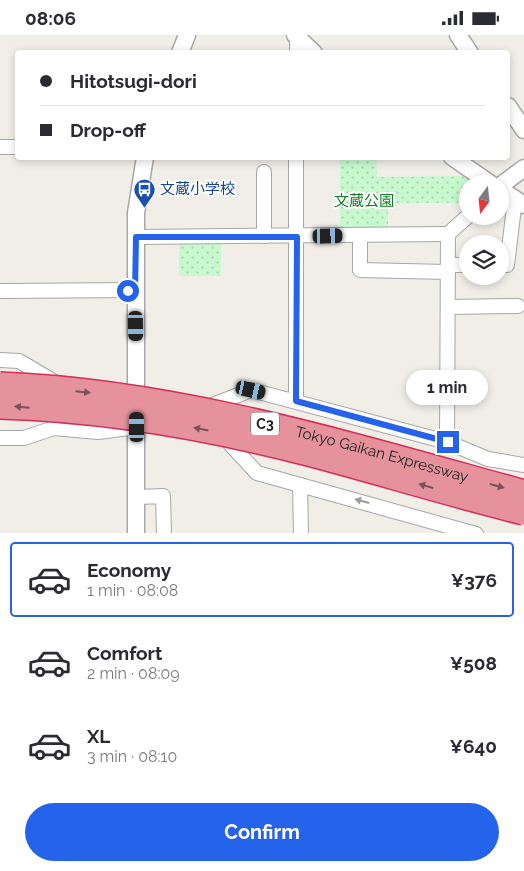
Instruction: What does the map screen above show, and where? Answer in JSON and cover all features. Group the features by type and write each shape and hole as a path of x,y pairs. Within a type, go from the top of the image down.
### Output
{"highway":[{"name":"Tokyo Gaikan Expressway","path":"0,385 95,393 246,419 524,493"},
{"name":"Tokyo Gaikan Expressway","path":"0,406 92,413 177,425 243,438 524,512"}],"street":[{"path":"181,50 187,35"},
{"path":"458,35 468,50"},
{"path":"296,42 309,50"},
{"path":"510,109 524,130"},
{"path":"0,147 15,147"},
{"path":"136,533 136,213 145,160"},
{"path":"296,160 296,401"},
{"path":"456,160 478,175"},
{"path":"509,180 524,167"},
{"path":"264,172 264,236"},
{"path":"509,194 520,202 509,255"},
{"path":"136,237 297,237 448,234 459,224"},
{"path":"448,234 448,442"},
{"path":"360,236 360,270 459,266"},
{"path":"0,291 135,291"},
{"path":"448,307 518,306"},
{"path":"0,360 19,361 59,385"},
{"path":"197,411 251,390 448,442 488,459 524,465"},
{"path":"0,438 24,438 54,428 98,432 137,427"},
{"path":"230,444 257,473 449,529 476,533"},
{"path":"300,485 301,533"},
{"path":"137,497 163,496 164,533"}],"green space":[{"name":"文蔵公園","path":"340,160 376,160 377,177 459,176 459,203 388,203 388,232 340,232"},
{"path":"179,236 221,236 221,276 179,276"}],"place":[{"name":"文蔵小学校","path":"144,208"}],"route":[{"path":"128,291 135,291 136,237 297,237 296,401 448,442"}]}
